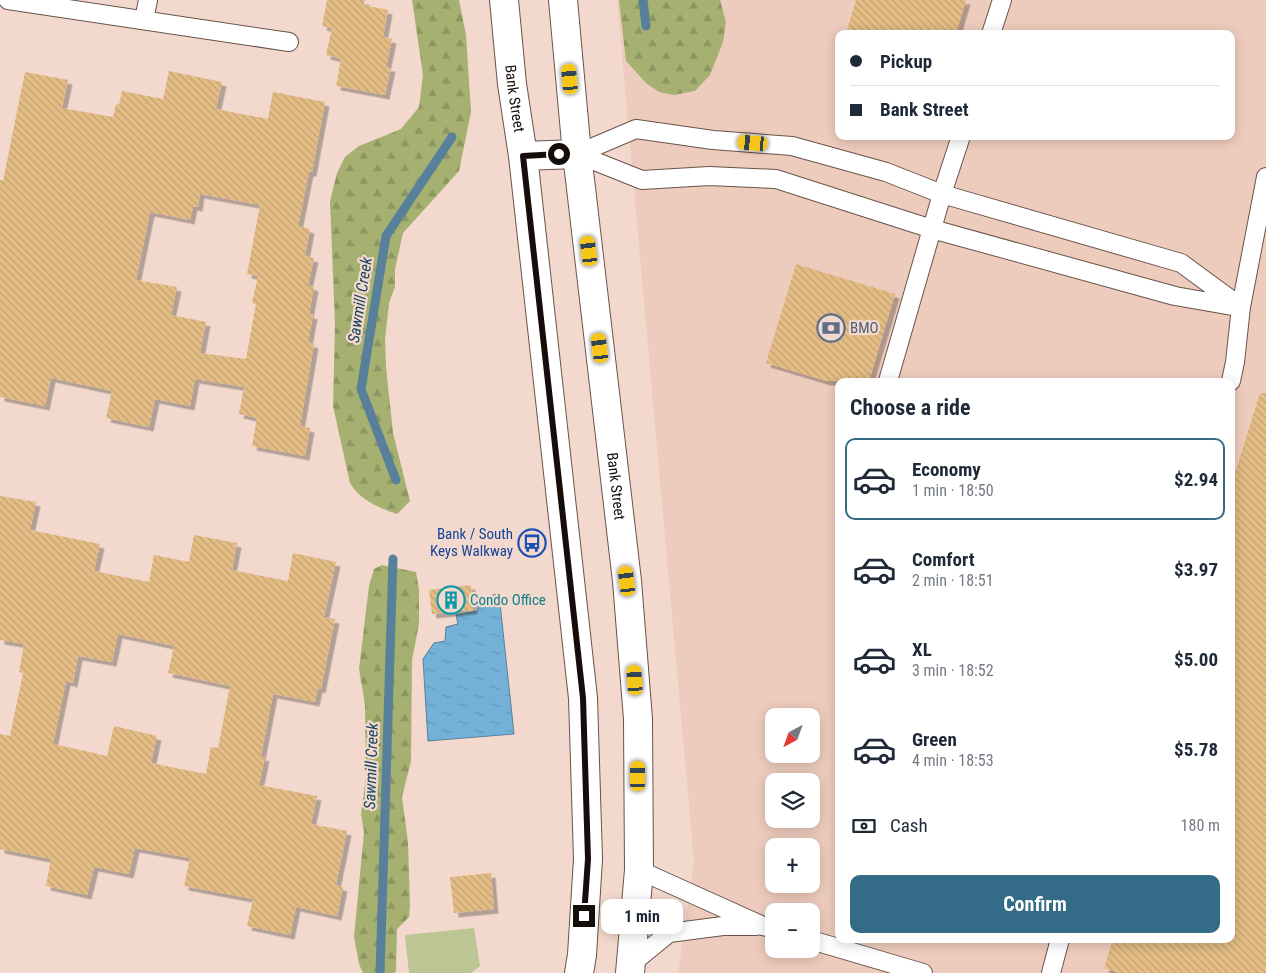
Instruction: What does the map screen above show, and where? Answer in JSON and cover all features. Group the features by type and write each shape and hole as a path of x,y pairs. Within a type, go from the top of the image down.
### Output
{"main road":[{"name":"Bank Street","path":"504,0 583,698 588,859 579,973"},
{"name":"Bank Street","path":"563,0 577,154 627,581 638,720 639,870 630,969"},
{"path":"523,156 577,154"}],"lane":[{"path":"8,0 289,42"},
{"path":"144,20 148,0"},
{"path":"993,30 1002,0"},
{"path":"577,154 636,129 714,140 792,146 886,172 942,194 1181,264 1241,307"},
{"path":"889,378 942,194 960,140"},
{"path":"577,154 642,180 709,176 776,179 932,229 1175,296 1241,307"},
{"path":"1232,378 1241,307 1266,177"},
{"path":"639,870 765,927"},
{"path":"630,969 669,933 722,926 765,928"},
{"path":"820,943 923,973"},
{"path":"1051,973 1059,943"}],"shaded area":[{"path":"617,0 1266,0 1266,973 678,973 694,862"}],"green space":[{"path":"412,0 459,0 466,35 471,112 459,171 403,233 395,269 395,287 389,303 385,340 386,367 393,433 410,501 397,514 365,499 350,483 333,406 335,324 330,201 337,173 345,157 359,146 401,129 419,107 423,75"},
{"path":"619,0 720,0 726,22 723,42 710,75 695,91 674,95 659,92 646,83 626,61"},
{"path":"382,565 416,572 419,589 419,624 412,660 411,761 402,797 408,842 410,906 409,917 397,929 396,971 394,973 363,973 359,964 354,937 364,832 361,814 366,776 365,705 359,669 369,586 374,569"},
{"path":"474,928 480,966 471,973 409,973 405,935"}],"water":[{"path":"499,594 514,734 428,741 423,659 434,643 445,641 446,627 458,624 456,615 478,611 477,598"}],"building":[{"path":"327,0 365,0 364,5 388,10 383,37 392,39 386,67 391,67 385,95 336,86 341,59 326,55 332,28 322,26"},
{"path":"856,0 966,0 957,30 847,30"},
{"path":"169,71 222,82 216,109 268,119 273,92 325,102 312,172 309,172 298,226 310,229 305,256 314,258 308,285 314,287 309,314 313,315 308,342 314,344 300,426 310,428 305,456 252,446 257,418 239,414 244,387 195,379 190,406 155,399 149,427 106,418 112,391 51,378 45,406 0,397 0,180 3,181 25,72 68,80 62,108 113,117 116,104 119,105 122,91 163,99","holes":["200,194 260,205 247,274 258,276 252,303 256,304 246,359 200,353 206,322 171,315 177,287 136,280 150,212 190,220 193,206 198,207"]},
{"name":"BMO","path":"796,264 895,294 870,378 835,378 835,381 826,381 766,363"},
{"path":"1260,393 1266,393 1266,973 1119,973 1104,968 1112,943 1235,943 1235,473"},
{"path":"0,496 36,502 30,530 100,544 94,571 149,582 154,555 189,562 194,535 237,543 232,570 288,581 293,553 336,562 324,617 335,619 321,689 318,688 315,702 273,694 261,756 265,757 259,785 317,796 311,824 347,831 336,885 343,887 337,916 296,907 290,935 247,926 253,899 184,886 190,858 135,848 129,874 94,867 87,895 46,886 51,859 0,849 0,734 10,736 23,673 19,672 24,644 0,640","holes":["118,634 174,646 168,673 230,686 218,748 211,747 206,774 151,763 157,736 114,726 107,756 53,744 66,681 73,683 78,656 112,662"]},
{"name":"Condo Office","path":"471,585 473,610 432,614 429,590"},
{"path":"491,873 494,909 454,913 450,877"}],"waterway":[{"name":"Sawmill Creek","path":"643,0 646,26"},
{"name":"Sawmill Creek","path":"396,480 361,389 386,236 452,137"},
{"name":"Sawmill Creek","path":"380,973 393,559"}],"place":[{"name":"BMO","path":"831,328"},
{"name":"Bank / South Keys Walkway","path":"532,543"},
{"name":"Condo Office","path":"451,600"}],"route":[{"path":"559,154 523,156 583,698 588,859 584,916"}]}
